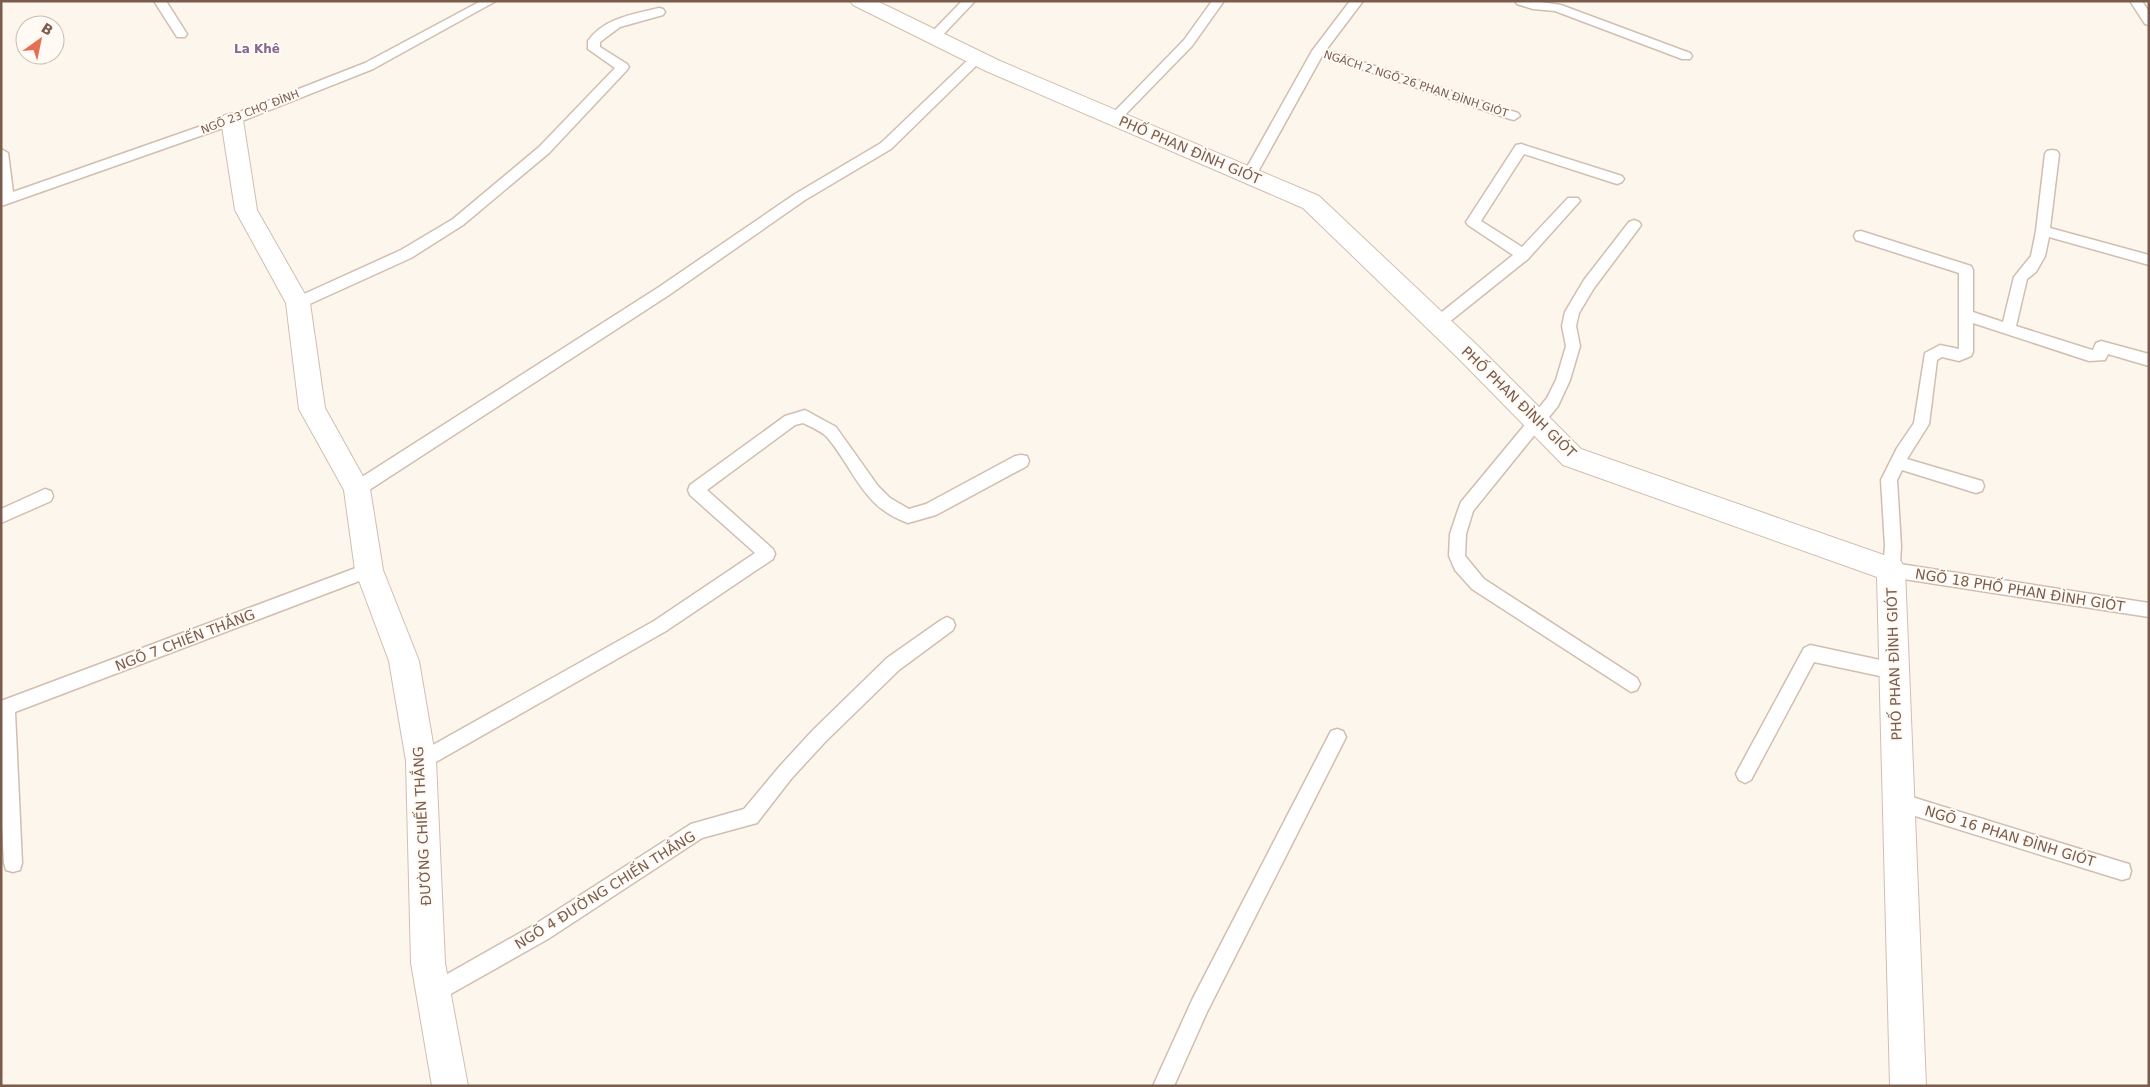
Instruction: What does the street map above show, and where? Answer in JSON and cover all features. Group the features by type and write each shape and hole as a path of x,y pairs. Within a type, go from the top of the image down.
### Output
{"street":[{"name":"PHỐ PHAN ĐÌNH GIÓT","path":"860,1 977,58 1311,202 1438,323 1572,457 1891,570 1908,1086"},
{"name":"ĐƯỜNG CHIẾN THẮNG","path":"232,120 246,210 298,303 312,409 357,489 369,570 404,661 421,761 428,963 450,1086"}],"lane":[{"path":"160,1 181,34"},
{"name":"NGÕ 23 CHỢ ĐÌNH","path":"4,200 232,120 369,66 490,1"},
{"path":"934,37 969,1"},
{"path":"1115,118 1188,43 1218,1"},
{"path":"1249,176 1318,52 1357,1"},
{"path":"1521,1 1533,5 1557,8 1686,56"},
{"path":"2136,1 2149,22"},
{"path":"298,303 406,254 458,222 544,150 623,67 594,48 594,41 602,31 620,22 659,12"},
{"name":"NGÁCH 2 NGÕ 26 PHAN ĐÌNH GIÓT","path":"1318,52 1514,116"},
{"path":"357,489 664,291 800,197 886,146 977,58"},
{"path":"1523,255 1473,222 1521,148 1617,180"},
{"path":"1,153 4,200"},
{"path":"2008,329 2021,277 2031,268 2038,256 2043,231 2052,154"},
{"path":"1438,323 1523,255 1573,201"},
{"path":"1631,684 1478,584 1458,561 1457,540 1460,524 1467,507 1553,402 1563,380 1573,346 1569,326 1572,312 1588,284 1634,225"},
{"path":"2043,231 2149,260"},
{"path":"1861,236 1966,270 1966,352 1959,354 1940,351 1930,357 1921,424 1897,462 1889,480 1894,546 1891,570"},
{"path":"1965,316 2089,355 2100,356 2101,347 2149,360"},
{"path":"421,761 660,626 767,554 696,490 790,420 805,416 832,431 872,492 884,503 908,516 930,510 1021,461"},
{"path":"1897,462 1976,486"},
{"path":"1,516 45,496"},
{"name":"NGÕ 7 CHIẾN THẮNG","path":"4,708 369,570"},
{"name":"NGÕ 18 PHỐ PHAN ĐÌNH GIÓT","path":"1891,570 2149,610"},
{"name":"NGÕ 4 ĐƯỜNG CHIẾN THẮNG","path":"433,993 541,932 698,830 750,817 818,736 894,664 947,625"},
{"path":"1745,774 1810,653 1894,671"},
{"path":"4,708 13,863"},
{"path":"1163,1086 1200,1005 1337,737"},
{"name":"NGÕ 16 PHAN ĐÌNH GIÓT","path":"1899,802 2122,871"}],"district":[{"name":"La Khê","path":"257,49"}]}
